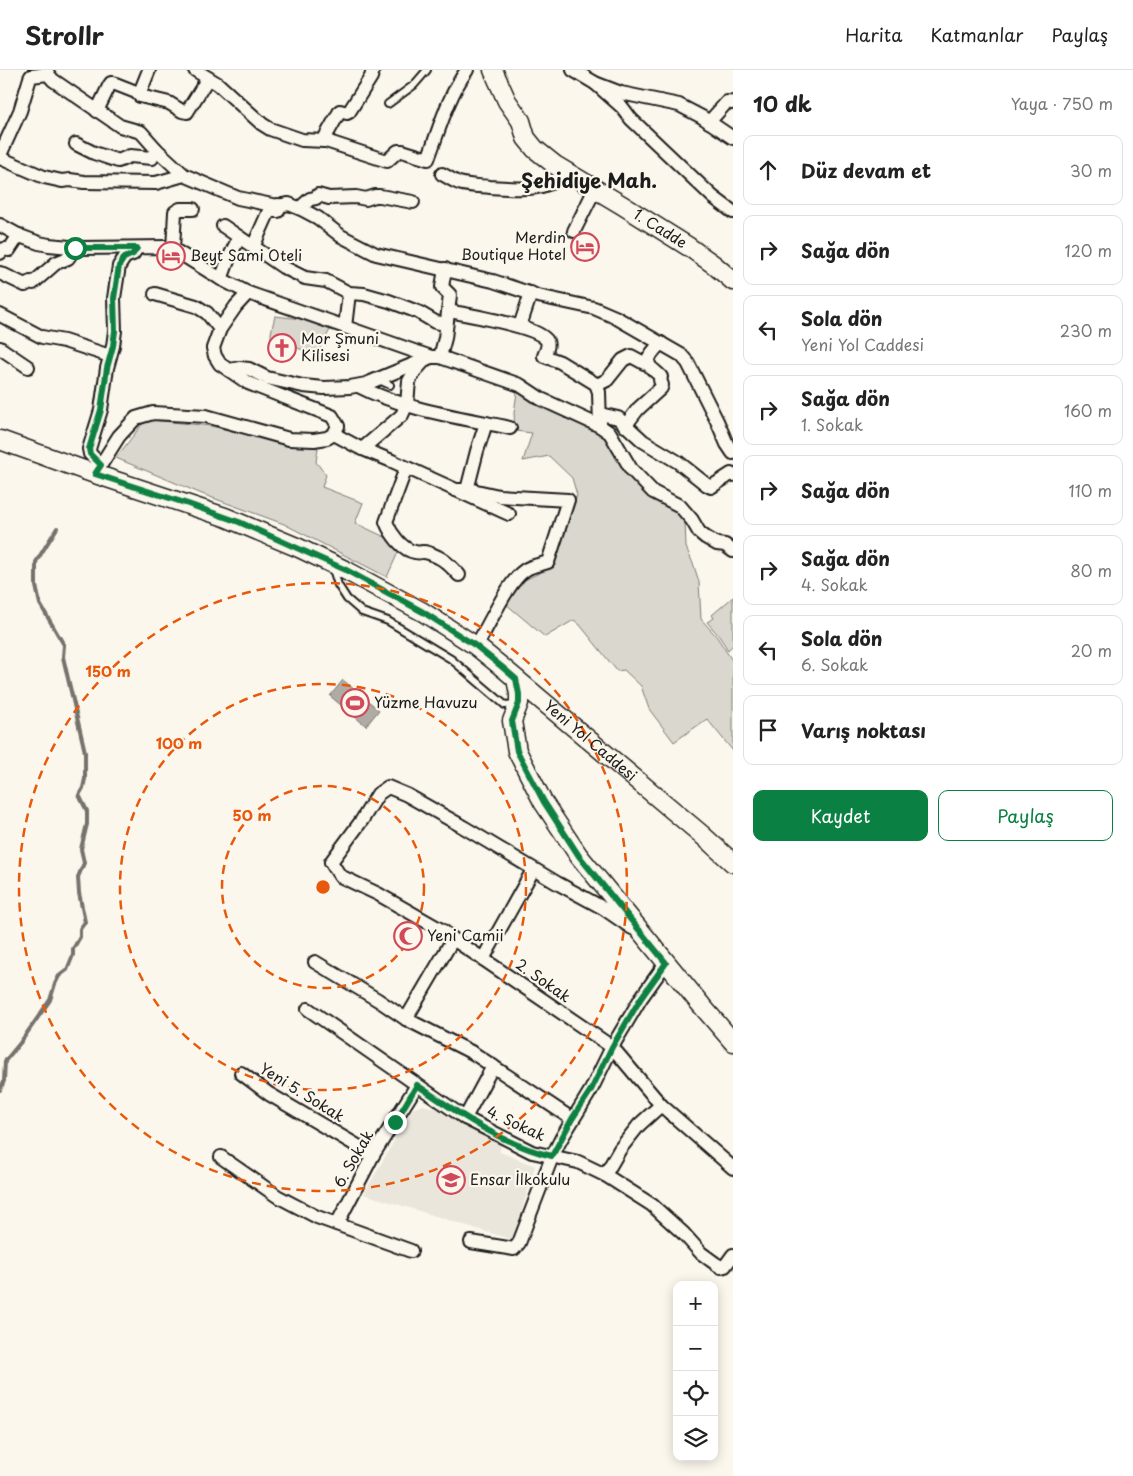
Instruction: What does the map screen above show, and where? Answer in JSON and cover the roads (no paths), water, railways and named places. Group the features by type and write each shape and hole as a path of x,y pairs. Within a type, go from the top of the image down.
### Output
{"main road":[{"name":"1. Cadde","path":"491,70 507,102 521,121 529,144 555,166 689,247 733,281"},
{"name":"Yeni Yol Caddesi","path":"0,440 98,469 232,520 346,570 423,612 476,646 518,692 701,834 733,863"},
{"name":"Yeni Yol Caddesi","path":"0,450 234,529 288,550 334,572 409,613 485,664 733,872"},
{"path":"518,692 512,721 517,751 544,802 579,856 733,1042"}],"street":[{"path":"138,95 149,70"},
{"path":"195,70 218,84 270,129 302,140 324,141 387,161 398,151 428,159 437,134 437,128 467,70"},
{"path":"324,141 338,113 340,111 349,112 371,77 373,70"},
{"path":"573,70 596,83 621,93 679,106 710,122 733,138"},
{"path":"184,175 156,183 62,180 44,177 0,156 6,128 15,120 20,111 31,76 48,72 57,83 120,126 141,132 184,175 238,198 278,205 289,204 300,208 318,218 341,236 376,254 493,281 531,293 594,308 615,317 681,355 688,363 717,421 726,444 733,453"},
{"path":"97,111 111,83 152,100 170,103 187,112 208,78"},
{"path":"596,83 713,197 733,212"},
{"path":"710,122 727,102 733,102"},
{"path":"76,144 94,153 118,160 130,156 152,158 156,149"},
{"path":"442,174 458,183 526,189 555,182 568,174"},
{"path":"574,231 595,189"},
{"path":"300,208 310,198 318,196 366,199 380,196 413,202"},
{"path":"253,247 269,211 278,211 278,205"},
{"path":"173,249 175,212 180,209 192,209"},
{"path":"0,225 39,243 75,248 167,247 173,249 221,279 248,293 432,358 520,385 541,398 600,420 618,418 643,441 678,462 711,487 731,474 733,475"},
{"path":"223,226 283,267 305,278 326,281 349,293 364,294 389,301 418,312 435,322 446,324"},
{"path":"0,253 4,249 9,250 19,235"},
{"path":"221,279 239,237"},
{"path":"0,273 25,285 30,282 33,283 56,263 68,258 75,248"},
{"path":"137,248 133,254 124,258 119,266 114,298 115,331 113,346 101,410 89,449 98,469 119,436 136,418 152,413 206,416 289,439 314,440 327,438 334,434 338,426 332,416 248,383 220,364 215,356 213,348 220,329 248,293"},
{"path":"362,449 402,415 407,404 410,381 415,371 432,358 445,338 450,295 442,287 445,269"},
{"path":"345,327 349,293"},
{"path":"520,326 531,293"},
{"path":"155,294 196,306 207,313 220,329"},
{"path":"449,311 520,326 546,339 548,347 544,356 560,362 597,385 600,420 610,433 630,469 653,492 680,506 699,532 733,551"},
{"path":"0,315 42,337 64,341 110,356"},
{"path":"625,426 638,409 661,388 661,377 648,362 650,356 661,343"},
{"path":"0,348 28,368"},
{"path":"597,385 607,380 625,358 631,356 644,363 648,362"},
{"path":"229,370 249,369 268,378 303,386 324,388 358,386 432,358"},
{"path":"358,386 374,394 427,410 510,428"},
{"path":"461,490 486,423"},
{"path":"334,434 362,449 461,490 509,514"},
{"path":"406,468 386,522 404,547 415,552 439,557 450,564 459,575"},
{"path":"461,490 472,490 499,496 568,500 548,562 524,570 509,588 476,646"},
{"name":"2. Sokak","path":"533,870 460,825 407,795 388,787 378,794 362,820 331,862 340,876 378,894 443,931 612,1047 661,1105 733,1168"},
{"path":"483,958 533,870 603,908 645,937"},
{"path":"406,1019 453,939"},
{"path":"315,962 406,1019 473,1053 572,1119"},
{"path":"470,1242 514,1249 520,1243 552,1156 572,1119 591,1090 612,1047 641,998 666,963"},
{"name":"4. Sokak","path":"308,1009 466,1118 532,1152 578,1162 605,1175 652,1205 701,1252 721,1267 725,1266 733,1255"},
{"path":"466,1118 493,1066"},
{"name":"Yeni 5. Sokak","path":"241,1073 269,1094 373,1155"},
{"name":"6. Sokak","path":"337,1224 373,1155 417,1085"},
{"path":"605,1175 620,1149 640,1125 661,1105"},
{"path":"221,1157 277,1196 317,1217 411,1251"}],"lane":[{"path":"388,104 414,85 427,70"},
{"path":"378,379 390,385"}],"waterway":[{"path":"0,1090 4,1081 5,1061 50,1000 59,976 67,970 73,955 73,949 80,937 80,929 85,922 78,877 84,863 81,849 87,824 87,811 79,795 85,779 85,752 63,657 64,645 40,604 36,586 36,562 57,528"}],"place":[{"name":"Merdin Boutique Hotel","path":"585,247"},
{"name":"Beyt Sami Oteli","path":"171,256"},
{"name":"Mor Şmuni Kilisesi","path":"282,348"},
{"name":"Yüzme Havuzu","path":"355,703"},
{"name":"Yeni Camii","path":"408,936"},
{"name":"Ensar İlkokulu","path":"451,1180"}],"district":[{"name":"Şehidiye Mah.","path":"589,181"}]}
